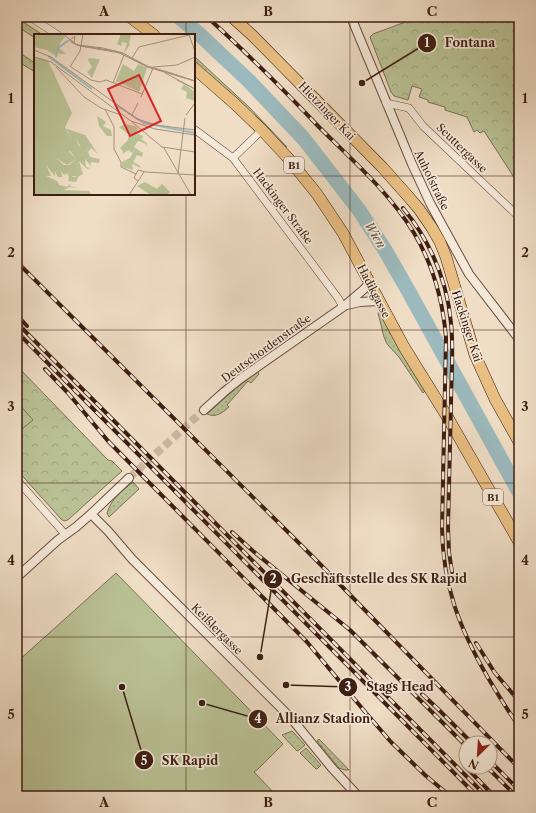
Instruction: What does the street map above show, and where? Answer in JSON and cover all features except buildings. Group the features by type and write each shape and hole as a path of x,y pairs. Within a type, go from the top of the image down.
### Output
{"main road":[{"path":"130,17 153,34"},
{"name":"Hietzinger Kai","path":"232,17 252,35 382,167 419,208"},
{"name":"Hadikgasse","path":"195,69 262,130 288,158 317,194 343,233 404,347 448,418 519,542"},
{"name":"Hackinger Kai","path":"419,208 440,242 446,257 475,355 495,399 519,442"}],"street":[{"path":"30,17 56,34"},
{"name":"Auhofstraße","path":"351,17 386,103 430,203 468,274 519,339"},
{"name":"Seuttergasse","path":"386,103 409,108 423,126 519,217"},
{"name":"Hackinger Straße","path":"195,130 233,158 338,298 343,307"},
{"path":"233,158 262,130"},
{"name":"Deutschordenstraße","path":"204,410 240,379 343,307 370,282"},
{"name":"Deutschordenstraße","path":"343,307 360,302 379,300"},
{"path":"17,577 65,534 91,514 129,478"},
{"path":"17,480 65,534"},
{"name":"Keißlergasse","path":"91,514 132,558 291,718 332,768 358,796"}],"green space":[{"path":"419,17 517,17 519,21 519,185 484,131 480,133 477,130 474,132 467,117 445,110 445,107 428,102 428,100 419,97 422,89 412,86 408,100 394,96 391,92 370,37 373,34"},
{"path":"17,18 41,34 34,34 34,37 17,26"},
{"path":"17,51 34,62 34,71 17,61"},
{"path":"195,57 250,108 287,147 285,147 261,121 195,63"},
{"path":"379,311 425,391 423,393 399,357 387,344 378,313"},
{"path":"17,366 108,460 112,461 122,471 66,521 61,519 17,470"},
{"path":"256,372 259,374 251,383 248,381 227,405 229,407 216,415 207,414 236,388"},
{"path":"17,402 33,420 17,433"},
{"path":"133,482 139,489 109,517 107,513 111,504 117,496"},
{"path":"116,573 283,744 254,772 277,796 17,796 17,662"},
{"path":"292,731 305,745 297,751 282,735"},
{"path":"319,739 349,770 339,768 317,741"},
{"path":"306,748 321,765 317,769 300,753"}],"waterway":[{"name":"Wien","path":"179,17 249,81 304,139 359,210 385,250 409,292 519,492"}],"tunnel":[{"path":"129,478 204,410"}],"railway":[{"path":"207,17 264,71 382,190 414,233 427,258 440,297 446,338 442,528 443,549 449,587 461,623 477,658 506,708 519,726"},
{"path":"403,208 421,234 436,262 446,292 449,307 452,333 452,354 448,527 449,552 452,572"},
{"path":"17,262 320,564 519,768"},
{"path":"17,315 27,326"},
{"path":"17,323 486,796"},
{"path":"17,332 477,796"},
{"path":"45,369 68,393 108,441 307,642 391,742 425,775 450,796"},
{"path":"232,532 350,630 458,738"},
{"path":"476,643 495,673 519,701"},
{"path":"422,694 464,735"},
{"path":"498,769 519,790"},
{"path":"474,775 494,796"},
{"path":"495,775 516,796"}],"place":[{"name":"Fontana","path":"362,83"},
{"name":"Geschäftsstelle des SK Rapid","path":"260,657"},
{"name":"Stags Head","path":"286,685"},
{"name":"SK Rapid","path":"122,687"},
{"name":"Allianz Stadion","path":"202,703"}]}
